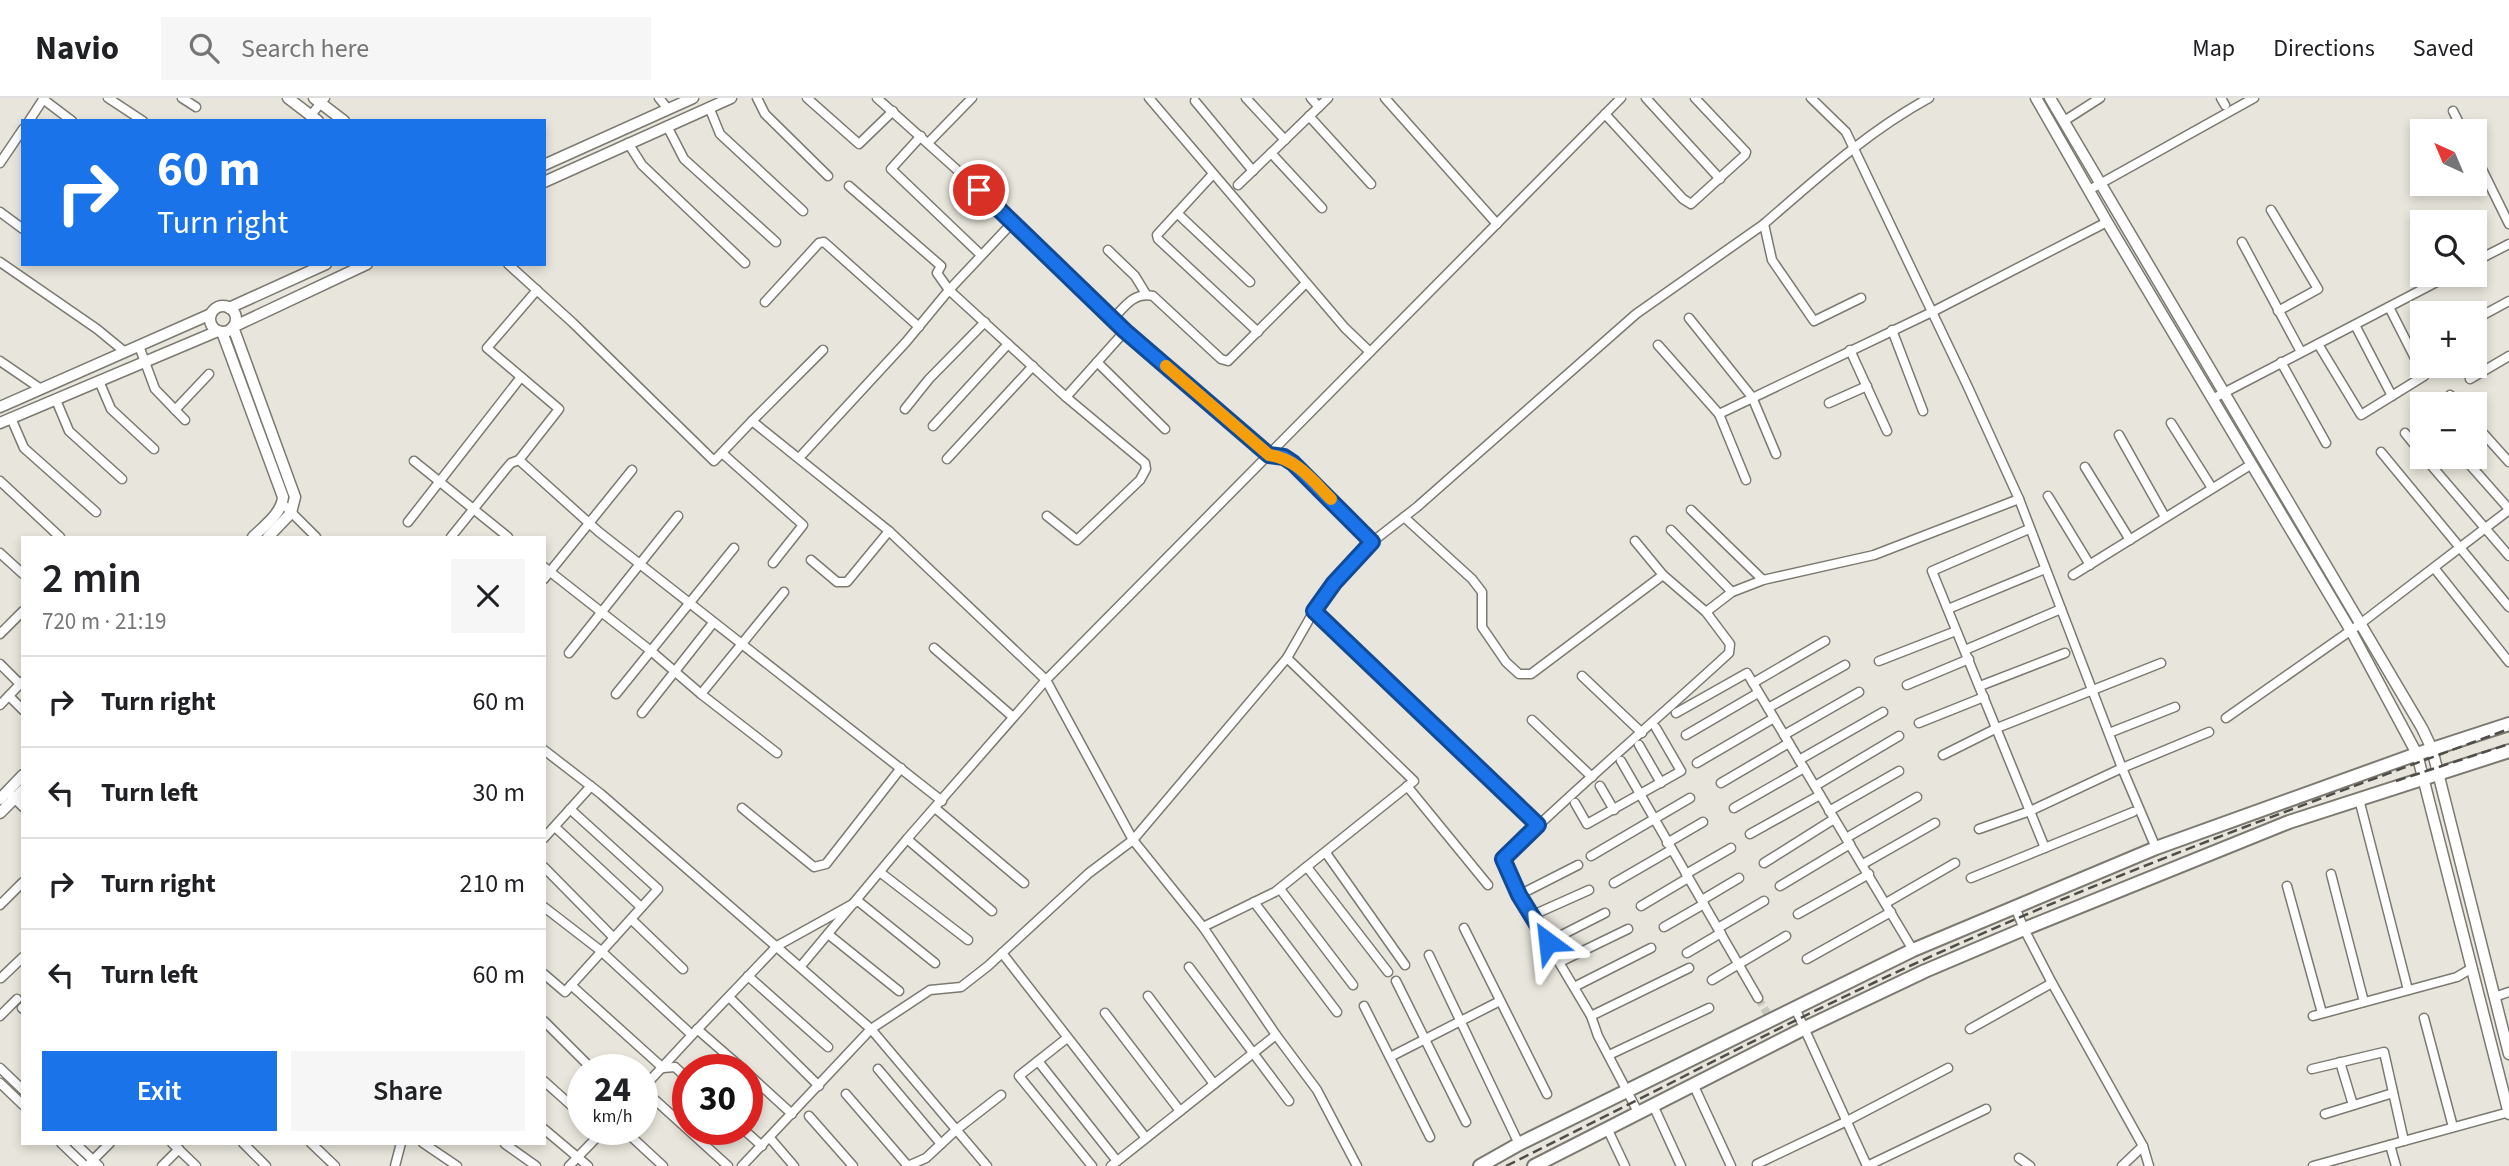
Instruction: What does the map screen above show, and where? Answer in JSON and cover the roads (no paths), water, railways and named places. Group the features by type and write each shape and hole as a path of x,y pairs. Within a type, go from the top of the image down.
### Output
{"main road":[{"path":"1480,1166 1769,1017 1796,1008 1913,950 2156,848 2417,754 2509,724"},
{"path":"1534,1166 1805,1028 1925,971 2289,822 2509,751"}],"street":[{"path":"108,98 140,119"},
{"path":"182,98 196,107"},
{"path":"288,98 315,118 320,100 342,119"},
{"path":"659,98 668,109"},
{"path":"546,165 693,98"},
{"path":"546,181 731,98"},
{"path":"757,98 765,114 828,176"},
{"path":"807,98 859,144 893,111"},
{"path":"877,98 1014,221 1125,331 1269,455 1284,457 1293,463 1372,542"},
{"path":"928,143 972,98"},
{"path":"1149,98 1345,328 1370,352"},
{"path":"1246,98 1285,139"},
{"path":"1311,98 1319,107"},
{"path":"1238,185 1328,98"},
{"path":"1385,98 1497,224"},
{"path":"801,966 858,901 907,839 1046,680 1621,98"},
{"path":"1646,98 1720,178"},
{"path":"1605,114 1688,204 1694,203 1746,152 1695,98"},
{"path":"1811,98 1846,132 1932,312 2018,499 2122,768 2156,848"},
{"path":"742,1166 871,1029 930,989 961,987 1089,873 1133,839 1287,658 1334,583 1372,542 1636,314 1764,224 1853,146 1904,111 1929,98"},
{"path":"2036,98 2351,631 2417,754 2509,1113 2403,1141 2345,1162 2313,1166"},
{"path":"2050,98 2432,749 2509,1054"},
{"path":"2064,121 2099,98"},
{"path":"2089,190 2254,98"},
{"path":"30,119 43,99 69,119"},
{"path":"1195,101 1253,171"},
{"path":"709,107 720,134 803,211"},
{"path":"2453,111 2457,119"},
{"path":"1310,116 1371,184"},
{"path":"667,126 684,159 776,242"},
{"path":"0,163 21,133"},
{"path":"921,136 891,169 981,256"},
{"path":"628,144 642,165 745,263"},
{"path":"1271,153 1322,208"},
{"path":"1213,174 1157,235 1158,239 1258,332"},
{"path":"2487,179 2509,224"},
{"path":"849,186 941,267 937,273 949,290 1066,397 1145,463 1146,469 1140,480 1077,540 1047,516"},
{"path":"2271,209 2318,289 2278,312"},
{"path":"0,212 21,228"},
{"path":"1177,213 1250,282"},
{"path":"799,458 1014,221"},
{"path":"1719,414 1932,312 2107,222"},
{"path":"1764,224 1772,260 1814,321 1861,298"},
{"path":"765,302 819,243 824,242 919,327"},
{"path":"2242,242 2301,352"},
{"path":"2487,255 2509,244"},
{"path":"1108,250 1135,276 1146,294"},
{"path":"0,261 97,329 125,352"},
{"path":"0,407 211,314 220,307 229,308 322,266"},
{"path":"0,423 233,327 363,266"},
{"path":"510,266 714,460 823,350"},
{"path":"1113,319 1134,297 1146,294 1153,296 1221,359 1228,361 1306,283"},
{"path":"2214,398 2427,287"},
{"path":"451,536 511,463 519,460 559,409 487,348 537,290"},
{"path":"2487,313 2509,301"},
{"path":"2318,344 2361,415 2424,376 2389,307"},
{"path":"229,308 234,314 233,327 295,497 291,513 269,536"},
{"path":"211,314 212,326 220,332 283,496 283,504 315,536"},
{"path":"1689,318 1752,397 1776,454"},
{"path":"905,409 929,379 985,322"},
{"path":"2355,325 2392,396"},
{"path":"1892,330 1923,411"},
{"path":"1066,397 1125,331"},
{"path":"933,426 1009,344"},
{"path":"1658,345 1719,414 1746,480"},
{"path":"139,346 155,389 185,420"},
{"path":"1850,350 1887,431"},
{"path":"2470,379 2509,356"},
{"path":"0,361 41,389"},
{"path":"1097,362 1165,429"},
{"path":"2281,362 2326,443"},
{"path":"947,459 1033,366"},
{"path":"175,410 209,374"},
{"path":"408,522 521,377"},
{"path":"99,381 111,409 155,449"},
{"path":"1829,402 1867,386"},
{"path":"55,400 69,431 122,479"},
{"path":"11,418 24,448 96,512"},
{"path":"752,421 889,531 1046,680 1133,839 1203,927 1317,1090 1357,1166"},
{"path":"2171,423 2212,488"},
{"path":"2405,433 2410,439"},
{"path":"2119,435 2165,517"},
{"path":"2487,437 2509,462"},
{"path":"2381,452 2509,607"},
{"path":"722,453 803,525 773,563"},
{"path":"519,460 589,523 740,645 901,768 1024,883"},
{"path":"414,461 507,536"},
{"path":"2073,575 2252,464"},
{"path":"2085,467 2130,540"},
{"path":"2435,469 2509,556"},
{"path":"2226,718 2361,624 2486,530 2509,509 2474,469"},
{"path":"632,470 546,573 601,612 777,753"},
{"path":"0,481 59,536"},
{"path":"2048,496 2090,565"},
{"path":"1706,612 1732,592 1763,580 1874,555 2018,499"},
{"path":"254,536 283,504"},
{"path":"1691,510 1763,580"},
{"path":"569,653 678,516"},
{"path":"1404,517 1472,579 1482,592 1482,627 1506,663 1520,674 1531,674 1663,575"},
{"path":"2029,528 1932,571 2045,848"},
{"path":"1671,530 1732,592"},
{"path":"811,560 837,582 846,582 889,531"},
{"path":"1635,541 1663,575 1706,612 1730,643 1730,653 1503,859 1519,895 1591,1016 1638,1112"},
{"path":"616,694 734,548"},
{"path":"0,553 21,572"},
{"path":"1948,609 2045,569"},
{"path":"2435,569 2509,662"},
{"path":"701,694 784,592"},
{"path":"1907,685 2061,609"},
{"path":"1314,611 1538,825"},
{"path":"0,634 21,613"},
{"path":"642,713 713,623"},
{"path":"1879,662 1956,631"},
{"path":"1753,683 1825,640"},
{"path":"934,648 1013,718"},
{"path":"1980,686 2065,653"},
{"path":"1203,927 1280,889 1414,781 1287,658"},
{"path":"1942,755 1997,728 2161,663"},
{"path":"0,664 21,682 0,705"},
{"path":"1768,708 1845,665"},
{"path":"1676,713 1747,673 1913,950"},
{"path":"1582,676 1642,733"},
{"path":"1721,783 1859,692"},
{"path":"1686,735 1758,693"},
{"path":"9,696 21,708"},
{"path":"1919,723 1984,697"},
{"path":"2109,733 2175,707"},
{"path":"1798,760 1883,712"},
{"path":"1697,763 1774,718"},
{"path":"1532,720 1592,778"},
{"path":"1575,803 1587,824 1681,771 1656,728"},
{"path":"1979,829 2030,811 2122,768 2209,732"},
{"path":"1750,834 1899,736"},
{"path":"1639,745 1661,783"},
{"path":"546,752 591,786 871,1029 987,1166"},
{"path":"1621,761 1758,998"},
{"path":"742,808 814,867 819,867 826,864 901,768"},
{"path":"1734,808 1804,768"},
{"path":"1829,811 1899,771"},
{"path":"0,813 7,796 21,778"},
{"path":"546,836 591,786"},
{"path":"1408,786 1488,885"},
{"path":"1600,786 1614,810"},
{"path":"1780,886 1917,797"},
{"path":"1591,856 1690,798"},
{"path":"2359,799 2408,990"},
{"path":"546,976 565,992 658,889 570,809"},
{"path":"1971,878 2133,812"},
{"path":"1764,863 1834,819"},
{"path":"1614,883 1703,822"},
{"path":"1863,864 1936,823"},
{"path":"555,827 641,907"},
{"path":"907,839 992,911"},
{"path":"1641,906 1731,848"},
{"path":"1326,853 1405,965"},
{"path":"1886,903 1955,863"},
{"path":"1519,895 1578,865"},
{"path":"1307,867 1388,972"},
{"path":"546,869 614,938"},
{"path":"881,873 968,940"},
{"path":"1798,914 1869,874"},
{"path":"2331,874 2364,1002"},
{"path":"1664,927 1739,878"},
{"path":"0,905 21,884"},
{"path":"2287,886 2317,1015 2457,977 2472,968"},
{"path":"1280,889 1353,985"},
{"path":"1533,915 1589,890"},
{"path":"658,1073 777,946 858,901"},
{"path":"858,901 935,963"},
{"path":"1687,953 1764,901"},
{"path":"1254,902 1338,1012"},
{"path":"2015,907 2052,983 2143,1146 2149,1166"},
{"path":"546,908 723,1054"},
{"path":"1807,959 1891,912"},
{"path":"1548,942 1605,913"},
{"path":"631,919 683,969"},
{"path":"1464,928 1547,1094"},
{"path":"1560,962 1628,929"},
{"path":"828,934 899,991"},
{"path":"1712,980 1786,936"},
{"path":"1574,987 1651,948"},
{"path":"1002,953 1146,1138"},
{"path":"1429,955 1519,1144"},
{"path":"1,978 21,959"},
{"path":"1189,967 1289,1101"},
{"path":"1591,1016 1689,968"},
{"path":"748,976 828,1047"},
{"path":"1396,981 1466,1122"},
{"path":"1970,1029 2052,983"},
{"path":"571,985 663,1068 672,1067"},
{"path":"2494,997 2509,992"},
{"path":"1148,996 1214,1084"},
{"path":"729,997 819,1086"},
{"path":"0,1016 17,999"},
{"path":"1390,1057 1500,1001"},
{"path":"1364,1006 1430,1137"},
{"path":"1609,1055 1709,1008"},
{"path":"1796,1008 1867,1166 1986,1108"},
{"path":"1105,1013 1180,1111"},
{"path":"2424,1018 2453,1127"},
{"path":"546,1023 577,1054"},
{"path":"1038,1061 1114,1163 1276,1035"},
{"path":"1068,1038 1019,1076 1092,1166"},
{"path":"2312,1069 2384,1052 2403,1141"},
{"path":"2340,1062 2353,1105"},
{"path":"0,1068 21,1088"},
{"path":"1757,1164 1948,1068"},
{"path":"878,1069 941,1144"},
{"path":"0,1083 21,1103"},
{"path":"546,1083 567,1101"},
{"path":"1693,1084 1731,1166"},
{"path":"763,1087 792,1114"},
{"path":"2325,1114 2393,1093"},
{"path":"846,1094 908,1166 926,1158 956,1130 1001,1095"},
{"path":"658,1103 727,1166"},
{"path":"1653,1105 1681,1166"},
{"path":"809,1116 853,1166"},
{"path":"1607,1128 1625,1166"},
{"path":"546,1131 588,1166"},
{"path":"769,1138 794,1166"},
{"path":"64,1145 91,1164"},
{"path":"77,1145 91,1164"},
{"path":"91,1164 108,1145"},
{"path":"245,1145 267,1166"},
{"path":"313,1145 335,1166"},
{"path":"395,1166 400,1145"},
{"path":"427,1145 457,1166"},
{"path":"506,1145 536,1166"},
{"path":"569,1166 588,1145"},
{"path":"640,1145 663,1166"},
{"path":"2390,1145 2396,1166"},
{"path":"162,1166 176,1146 196,1166"},
{"path":"2122,1166 2143,1146"},
{"path":"926,1158 932,1166"},
{"path":"2019,1158 2030,1166"}],"tunnel":[{"path":"1758,998 1767,1013"}],"railway":[{"path":"1506,1166 1846,996 2028,914 2233,832 2509,729"},
{"path":"2396,781 2509,744"}]}
